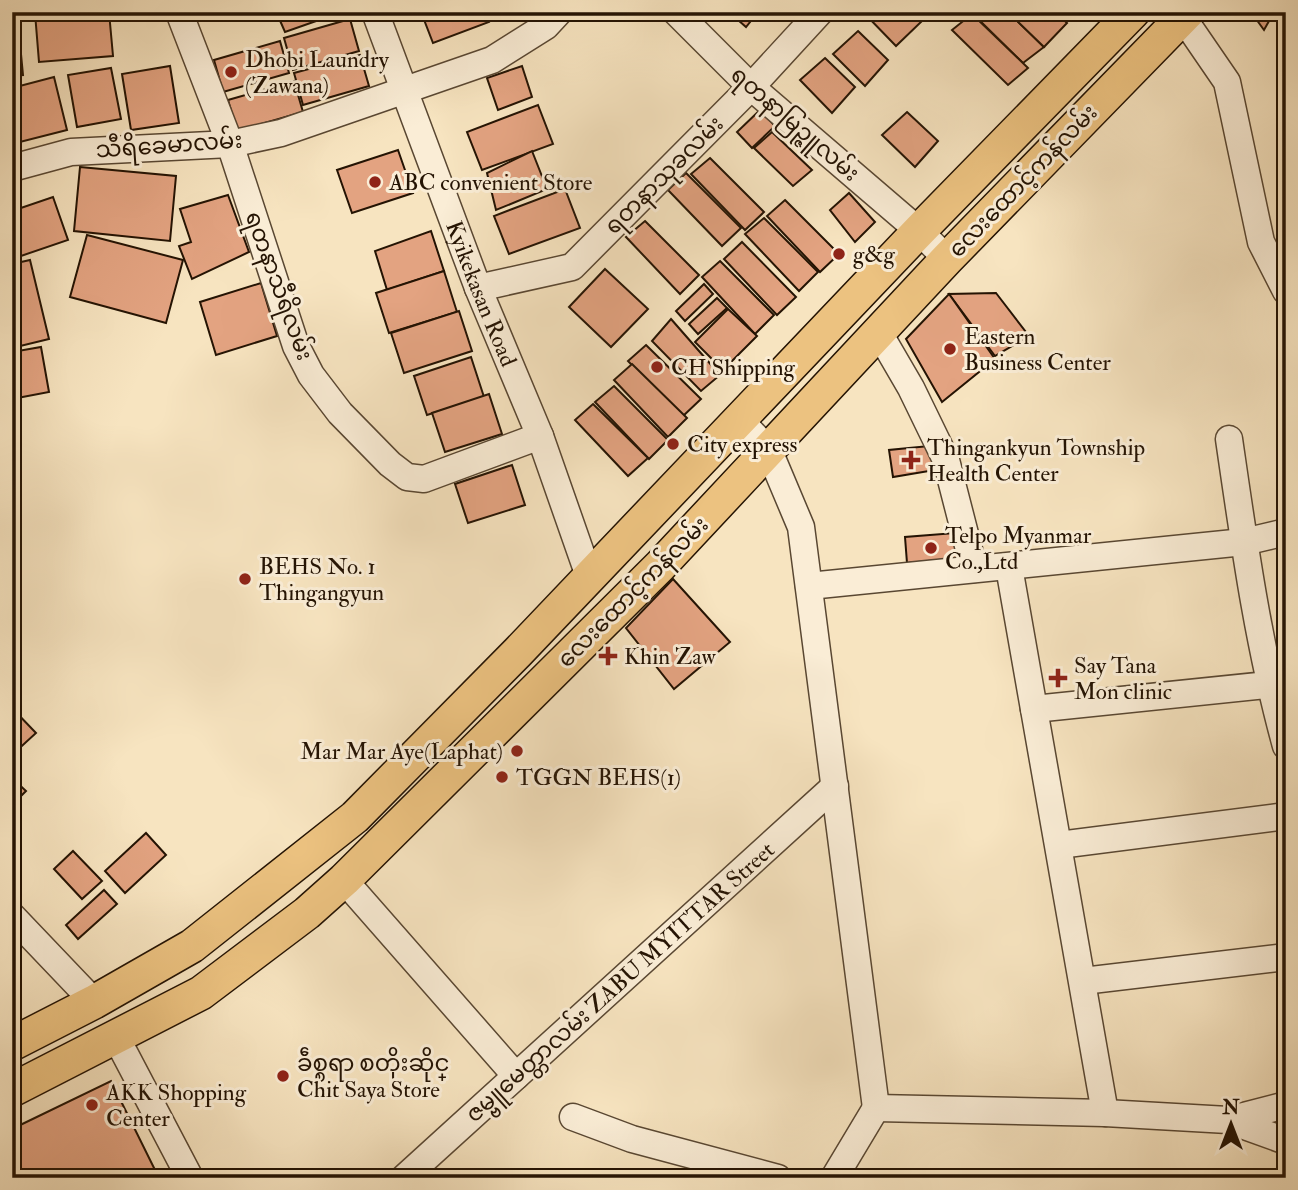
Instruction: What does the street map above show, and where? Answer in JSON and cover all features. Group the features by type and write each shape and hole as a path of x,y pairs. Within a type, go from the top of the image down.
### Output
{"main road":[{"name":"လေးထောင့်ကန်လမ်း","path":"12,1045 192,946 355,817 518,652 1133,12"},
{"name":"လေးထောင့်ကန်လမ်း","path":"12,1090 201,993 307,913 344,880 622,604 947,259 1184,14"},
{"path":"589,576 622,604"},
{"path":"518,652 546,680"},
{"path":"355,817 382,845"}],"street":[{"name":"ရတနာသီရိလမ်း","path":"180,12 230,144 296,346 312,375 340,413 390,464 407,477 424,478 540,436"},
{"name":"Kyikekasan Road","path":"375,12 478,288 540,436 589,576"},
{"path":"404,92 492,60 546,26 559,12"},
{"name":"ရတနာမြဉ္ဇူလမ်း","path":"676,12 751,87 947,259"},
{"name":"ရတနာသုခလမ်း","path":"478,288 572,267 751,87 820,12"},
{"path":"1184,14 1227,82 1261,242 1286,291"},
{"name":"သီရိခေမာလမ်း","path":"12,168 71,152 230,144 281,133 404,92"},
{"path":"879,333 911,387 946,460 974,569"},
{"path":"739,419 769,451 801,527 876,1108 834,1178"},
{"path":"1229,439 1244,542 1277,684 1286,746"},
{"path":"809,586 1244,542 1286,532"},
{"path":"1009,567 1105,1113"},
{"path":"1034,709 1277,684"},
{"name":"ဇမ္ဗူမေတ္တာလမ်း ZABU MYITTAR Street","path":"404,1178 835,786"},
{"path":"1059,845 1286,816"},
{"path":"344,880 516,1076"},
{"path":"12,916 94,1002"},
{"path":"1083,981 1286,957"},
{"path":"116,1037 190,1178"},
{"path":"1228,1120 1286,1105"},
{"path":"876,1108 1105,1113 1228,1120 1286,1140"},
{"path":"573,1117 632,1139 778,1178"}],"building":[{"path":"12,12 17,12 23,75 12,76"},
{"path":"109,12 113,56 39,62 35,13"},
{"path":"288,12 339,13 285,32 278,16"},
{"path":"435,12 486,12 489,22 433,43 423,17"},
{"path":"729,12 758,12 746,27"},
{"path":"863,12 914,12 922,21 896,46"},
{"path":"971,12 1008,12 1044,47 1023,63"},
{"path":"1008,12 1056,12 1067,23 1044,47"},
{"path":"1251,12 1274,12 1264,30"},
{"path":"972,14 1028,68 1008,85 952,30"},
{"path":"350,19 359,51 293,70 284,38"},
{"path":"858,31 888,60 865,86 833,54"},
{"path":"280,41 289,73 223,92 214,60"},
{"path":"360,55 369,86 303,105 294,73"},
{"path":"825,58 855,87 832,113 800,80"},
{"path":"170,66 179,123 131,130 122,74"},
{"path":"522,66 532,97 498,110 487,78"},
{"path":"111,68 121,119 77,127 68,75"},
{"path":"54,77 67,130 12,144 12,88"},
{"path":"294,81 303,112 237,131 228,100"},
{"path":"538,105 553,144 482,170 467,132"},
{"path":"760,110 775,126 752,148 737,132"},
{"path":"907,112 938,141 915,167 882,135"},
{"path":"772,132 812,170 793,186 754,148"},
{"name":"ABC convenient Store","path":"398,150 413,193 352,213 337,170"},
{"path":"532,151 547,189 496,210 487,173"},
{"path":"710,158 764,212 745,230 691,174"},
{"path":"80,167 176,176 170,241 74,231"},
{"path":"686,173 741,228 722,246 668,190"},
{"path":"565,189 580,228 509,254 494,216"},
{"path":"849,193 875,222 855,242 830,210"},
{"path":"228,195 249,252 192,279 179,246 191,242 180,209"},
{"path":"53,197 68,240 12,259 12,211"},
{"path":"785,200 839,254 820,272 767,216"},
{"path":"764,218 818,272 799,291 745,234"},
{"path":"645,221 699,275 680,294 626,237"},
{"path":"431,231 444,271 387,290 375,251"},
{"path":"87,235 183,260 166,323 70,297"},
{"path":"742,242 796,297 777,315 724,259"},
{"path":"30,260 49,339 12,348 12,264"},
{"path":"720,261 774,315 755,334 702,277"},
{"path":"605,269 648,309 611,347 569,307"},
{"path":"444,271 457,312 389,333 376,293"},
{"path":"261,283 277,336 216,355 200,302"},
{"path":"704,284 713,294 685,321 676,311"},
{"path":"996,293 1029,336 995,356 949,294"},
{"name":"Eastern Business Center","path":"949,294 995,359 942,402 906,339"},
{"path":"717,298 727,308 698,334 689,324"},
{"path":"728,309 757,336 723,370 695,342"},
{"path":"459,311 472,351 404,373 391,333"},
{"path":"671,319 720,375 701,391 652,341"},
{"path":"646,345 701,399 682,417 628,361"},
{"path":"41,347 49,392 12,399 12,352"},
{"path":"471,357 484,397 427,415 414,376"},
{"path":"632,364 687,418 668,437 614,380"},
{"path":"614,386 668,440 649,459 595,402"},
{"path":"489,394 502,434 445,452 432,413"},
{"path":"593,404 648,458 628,476 575,420"},
{"name":"Thingankyun Township Health Center","path":"929,446 935,470 893,477 889,450"},
{"path":"512,465 525,505 468,523 455,484"},
{"name":"Telpo Myanmar Co.,Ltd","path":"955,533 958,558 907,563 905,537"},
{"path":"673,579 730,642 674,689 626,628"},
{"path":"12,708 36,733 12,755"},
{"path":"12,778 26,791 12,805"},
{"path":"146,833 166,855 125,893 105,871"},
{"path":"73,851 102,881 82,899 54,869"},
{"path":"104,890 117,904 78,939 66,925"},
{"name":"AKK Shopping Center","path":"111,1081 159,1178 12,1178 12,1129"}],"place":[{"name":"Dhobi Laundry (Zawana)","path":"231,72"},
{"name":"ABC convenient Store","path":"375,182"},
{"name":"g&g","path":"839,254"},
{"name":"Eastern Business Center","path":"950,349"},
{"name":"CH Shipping","path":"657,367"},
{"name":"City express","path":"673,444"},
{"name":"Thingankyun Township Health Center","path":"911,460"},
{"name":"Telpo Myanmar Co.,Ltd","path":"931,548"},
{"name":"BEHS No. 1 Thingangyun","path":"245,579"},
{"name":"Khin Zaw","path":"608,656"},
{"name":"Say Tana Mon clinic","path":"1058,678"},
{"name":"Mar Mar Aye(Laphat)","path":"517,751"},
{"name":"TGGN BEHS(1)","path":"502,777"},
{"name":"ခဵစ္စရာ စတိုးဆိုင္ Chit Saya Store","path":"283,1076"},
{"name":"AKK Shopping Center","path":"92,1105"}]}
